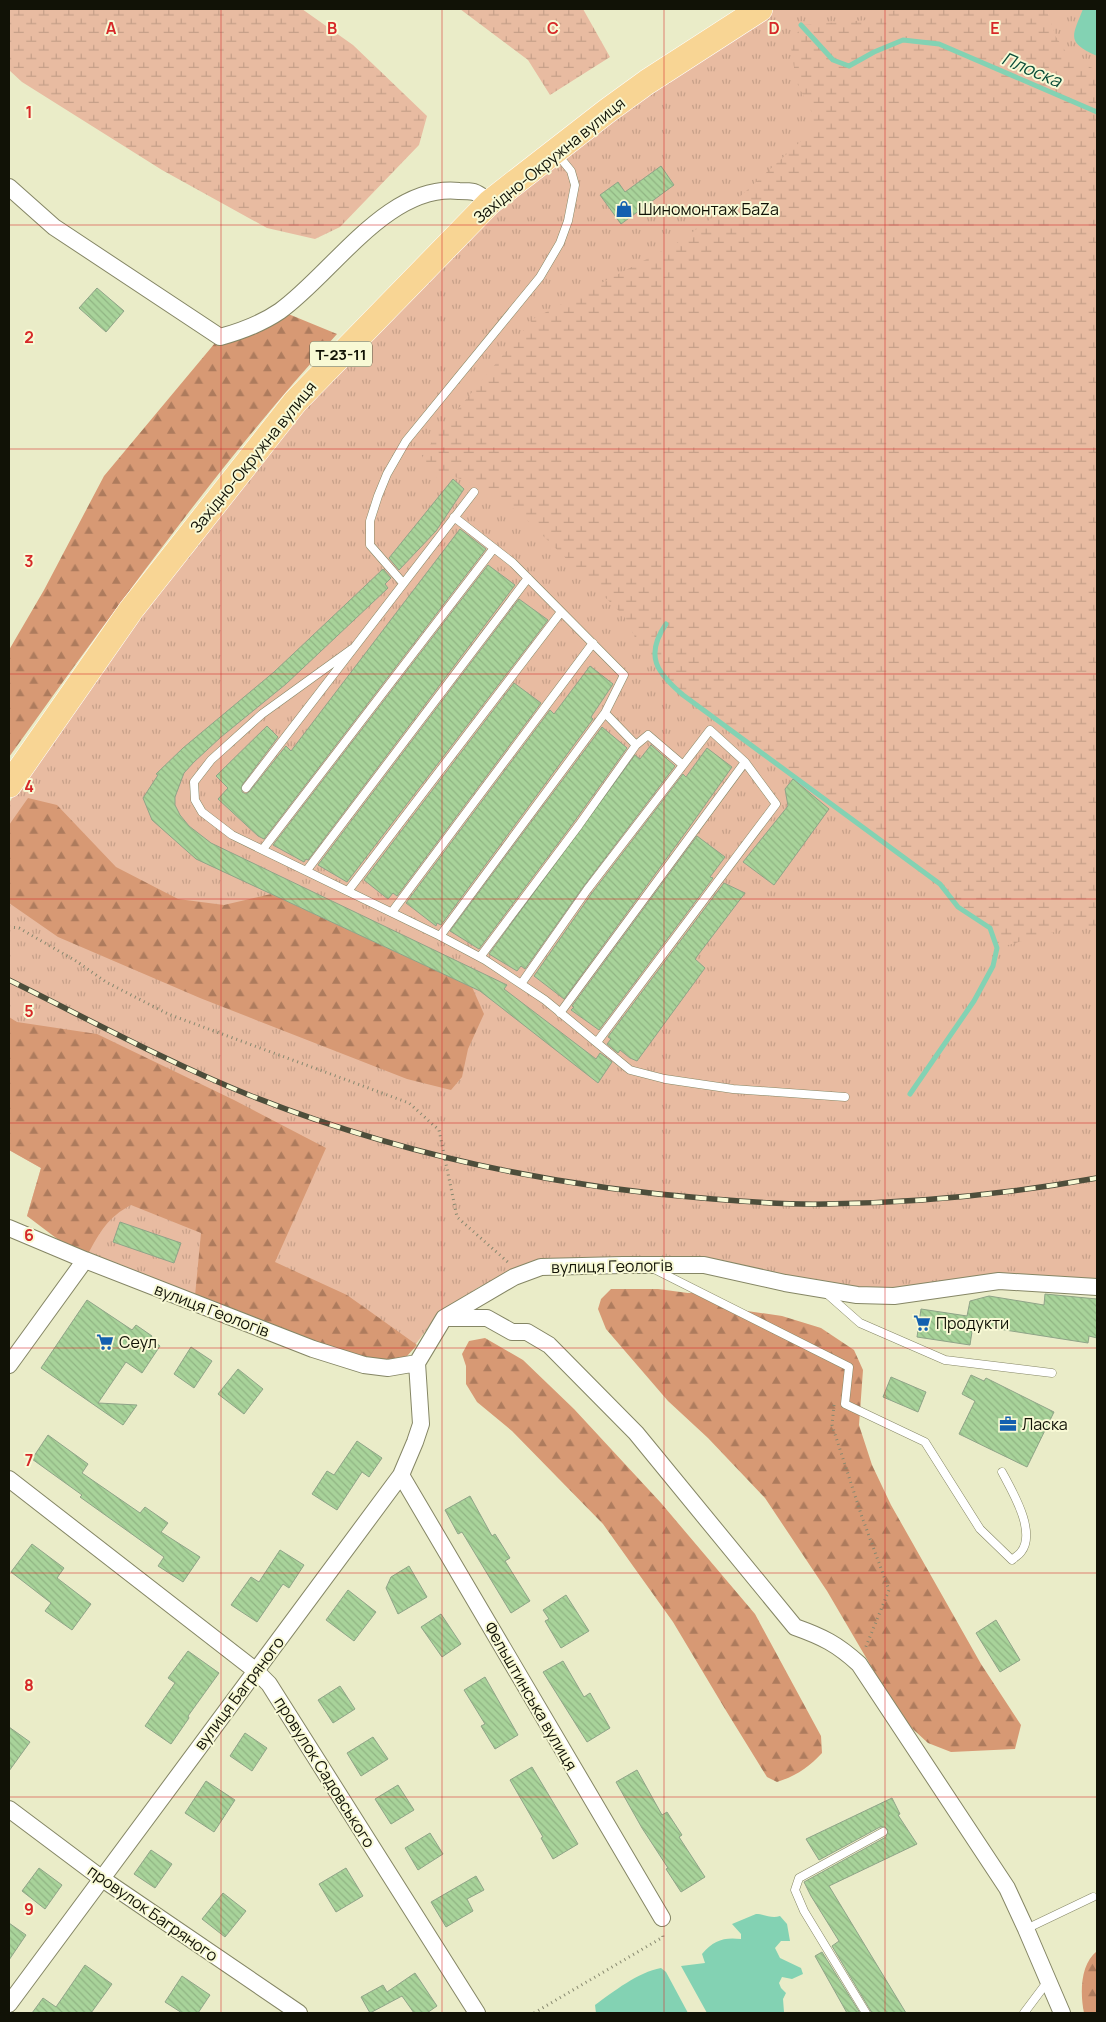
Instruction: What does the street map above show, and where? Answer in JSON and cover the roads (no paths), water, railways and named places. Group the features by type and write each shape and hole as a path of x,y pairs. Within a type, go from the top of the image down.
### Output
{"main road":[{"name":"Західно-Окружна вулиця","path":"9,785 131,610 295,402 490,202 647,82 760,9"}],"street":[{"path":"9,187 54,227 220,337 257,326 281,310 382,218 411,198 437,191 455,190 474,192 490,202"},
{"name":"вулиця Геологів","path":"9,1228 85,1260 313,1349 364,1365 388,1368 418,1363"},
{"path":"9,1365 85,1260"},
{"name":"вулиця Геологів","path":"444,1318 521,1274 541,1267 704,1265 785,1283 857,1295 894,1296 999,1281 1097,1287"},
{"path":"418,1363 444,1318 487,1318 512,1332 527,1332 549,1345 636,1433 794,1627 822,1636 844,1650 860,1664 1007,1888 1062,2013"},
{"name":"вулиця Багряного","path":"9,2004 401,1475 421,1424 418,1363"},
{"name":"Фельштинська вулиця","path":"401,1475 662,1918"},
{"name":"провулок Садовського","path":"9,1479 256,1670 269,1684 477,2013"},
{"name":"провулок Багряного","path":"9,1809 101,1878 299,2013"}],"lane":[{"path":"403,583 370,545 370,521 378,496 387,474 406,441 540,277 560,243 568,221 575,185 571,171 555,151"},
{"path":"246,788 474,492"},
{"path":"440,936 605,713 624,675 528,578 494,548 454,517"},
{"path":"263,849 494,548"},
{"path":"307,870 528,578"},
{"path":"348,891 562,612"},
{"path":"392,912 593,643"},
{"path":"352,649 262,714 211,760 194,782 195,800 202,812 232,835 307,870 480,957 560,1012 630,1070 665,1079 734,1089 845,1098"},
{"path":"605,713 636,745"},
{"path":"521,984 587,890 710,730 745,762 776,804 597,1042"},
{"path":"480,957 579,825 636,745 648,735 683,765"},
{"path":"560,1012 745,762"},
{"path":"646,1265 849,1367 845,1404 925,1442 980,1529 1012,1560 1022,1551 1026,1536 1020,1506 1002,1472"},
{"path":"820,1289 860,1323 946,1360 1052,1373"},
{"path":"866,2013 804,1911 795,1890 798,1878 883,1832"},
{"path":"1026,1929 1093,1897"},
{"path":"1024,2013 1048,1981"}],"waterway":[{"name":"Плоска","path":"801,25 833,60 849,66 874,52 903,40 939,44 1097,112"},
{"path":"666,624 659,635 656,646 656,663 660,671 674,687 940,884 958,907 990,928 997,948 993,966 974,1001 910,1094"}],"railway":[{"path":"9,980 218,1082 305,1116 419,1151 535,1176 653,1194 784,1204 894,1202 962,1197 1030,1189 1097,1178"}],"place":[{"name":"Шиномонтаж БаZa","path":"624,209"},
{"name":"Продукти","path":"922,1323"},
{"name":"Сеул","path":"105,1342"},
{"name":"Ласка","path":"1008,1424"}]}
